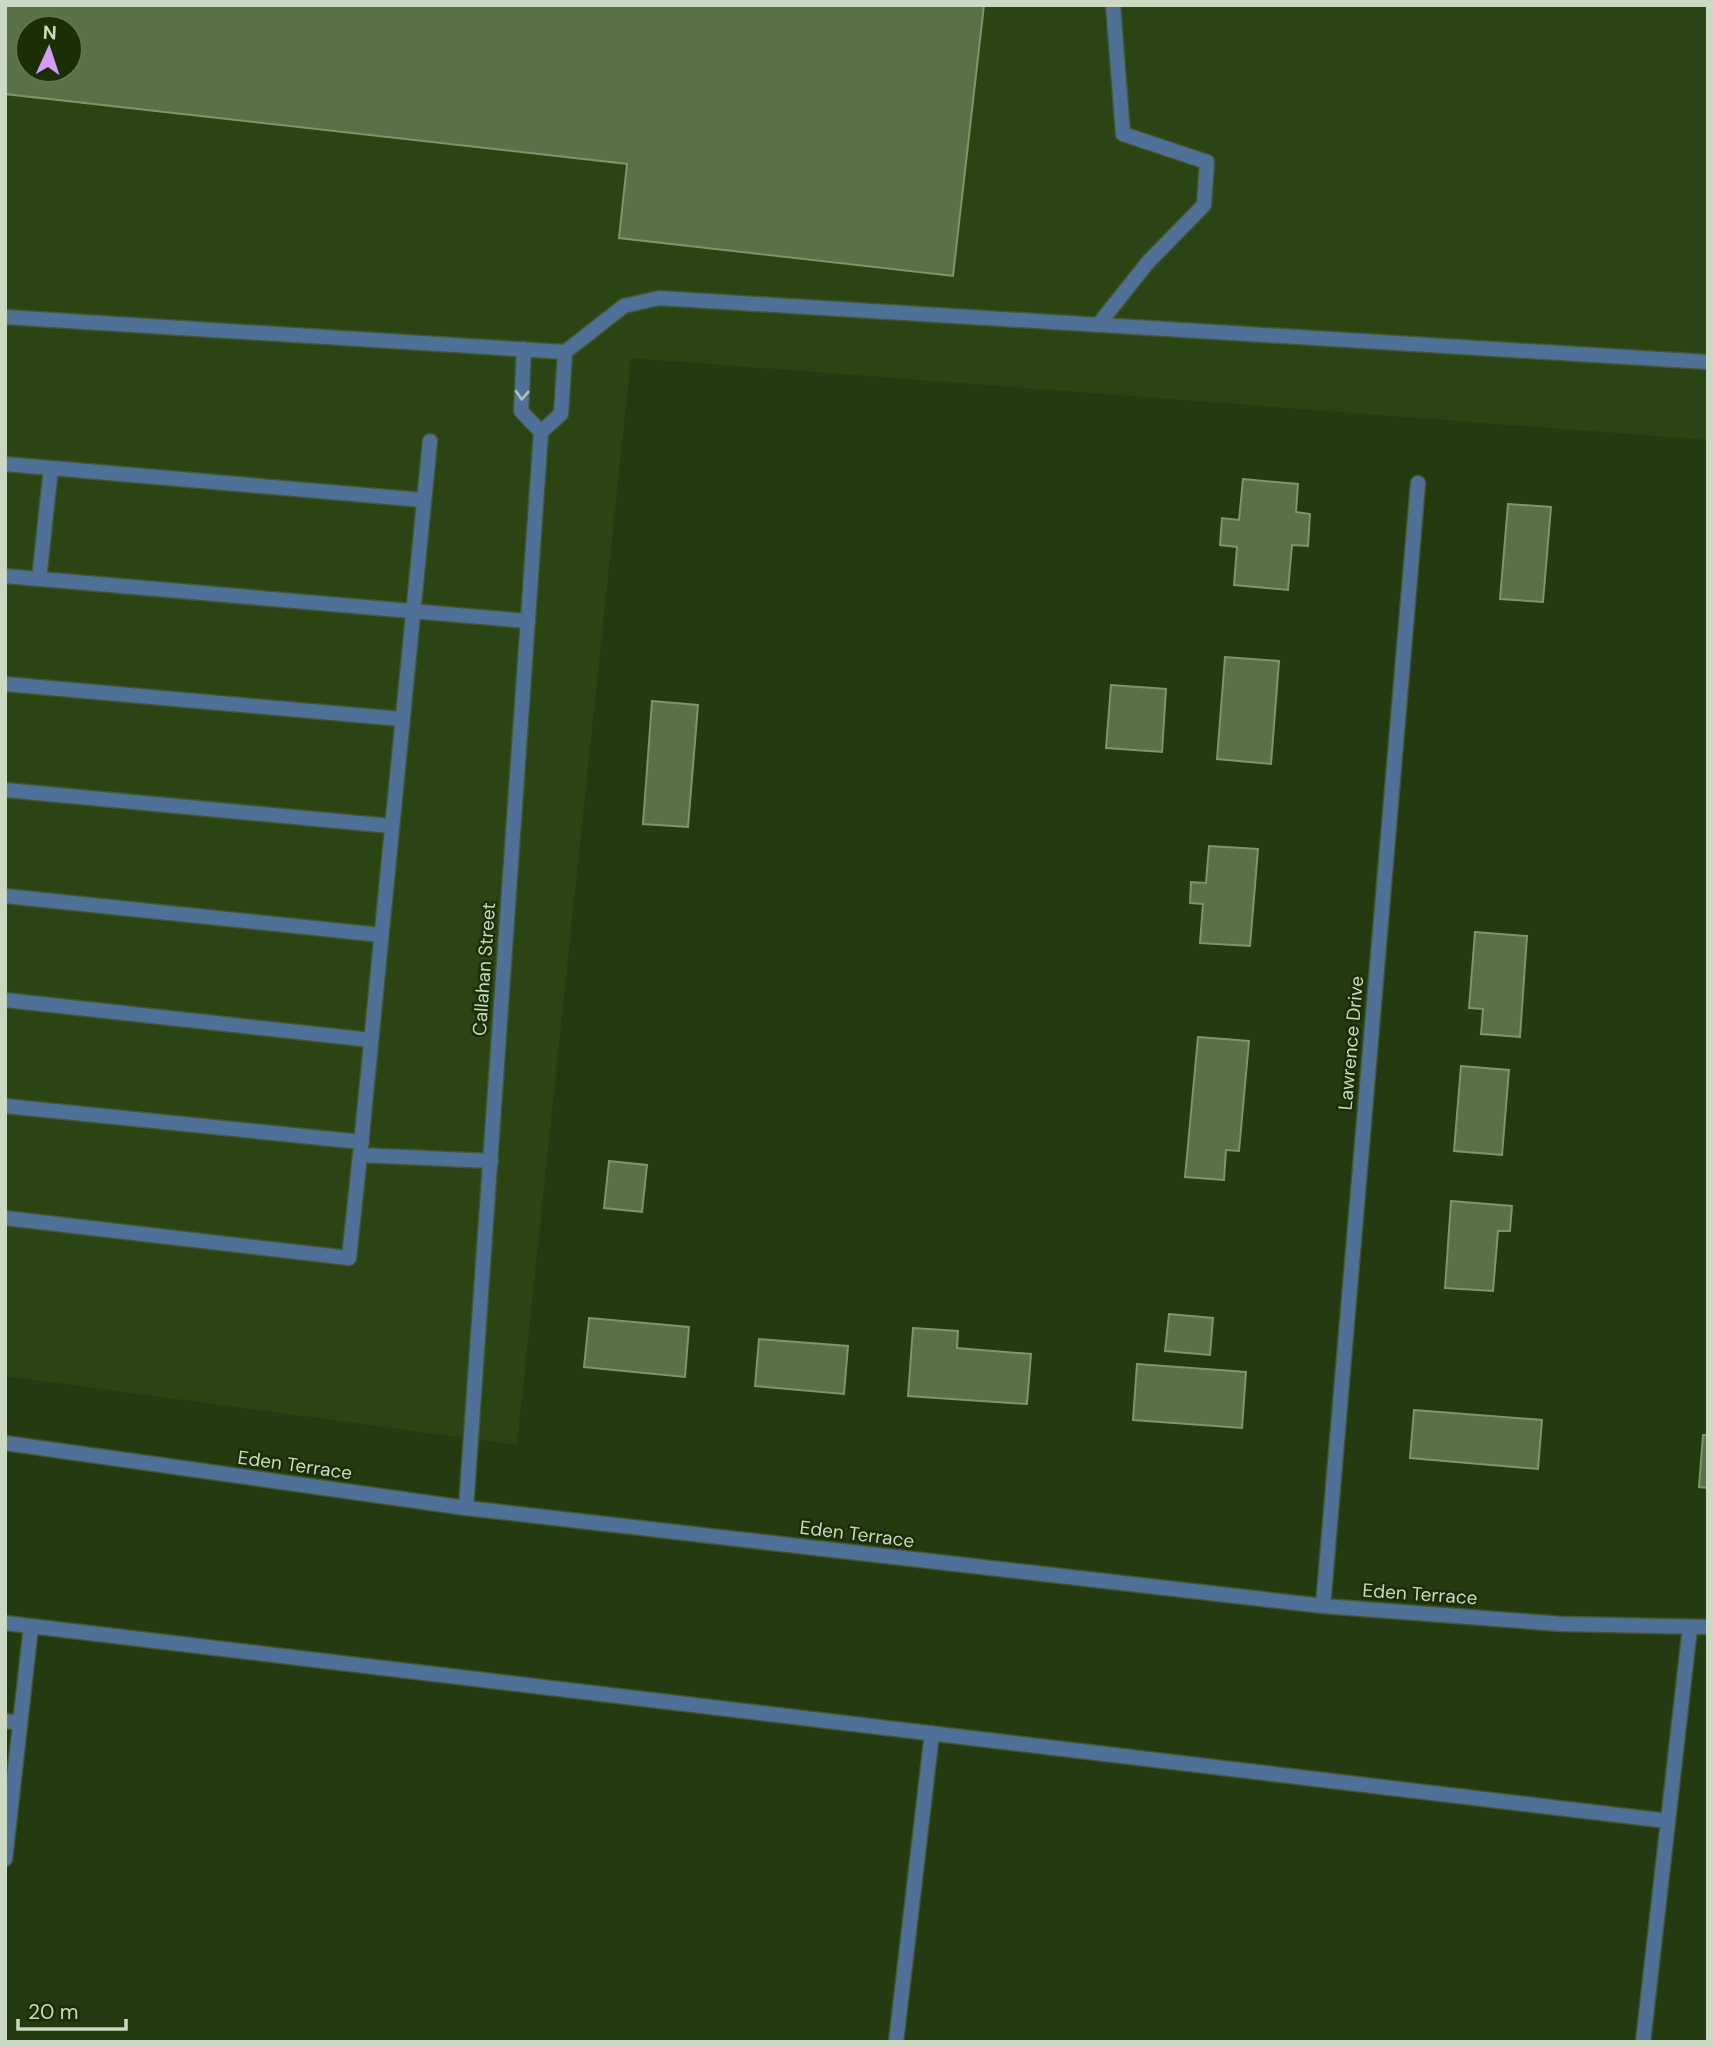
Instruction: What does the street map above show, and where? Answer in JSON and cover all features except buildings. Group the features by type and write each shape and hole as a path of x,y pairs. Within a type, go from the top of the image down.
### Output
{"street":[{"path":"1098,325 1149,261 1204,205 1207,162 1123,134 1113,5"},
{"path":"5,317 565,352 624,306 659,298 1708,362"},
{"path":"524,349 521,411 541,432 561,414 565,352"},
{"name":"Callahan Street","path":"466,1508 541,432"},
{"path":"5,1218 349,1258 411,611 430,441"},
{"path":"5,464 423,500"},
{"path":"39,579 51,468"},
{"name":"Lawrence Drive","path":"1323,1606 1418,483"},
{"path":"5,576 528,621"},
{"path":"5,684 401,719"},
{"path":"5,790 391,826"},
{"path":"5,896 381,935"},
{"path":"5,1000 371,1040"},
{"path":"5,1106 491,1161"},
{"name":"Eden Terrace","path":"5,1443 466,1508 1323,1606 1562,1624 1708,1627"},
{"path":"5,1623 1668,1821"},
{"path":"5,1860 31,1626"},
{"path":"1643,2042 1690,1627"},
{"path":"5,1721 20,1723"},
{"path":"896,2042 932,1733"}],"shaded area":[{"path":"5,5 1708,5 1708,440 631,358 517,1445 5,1376"}]}
